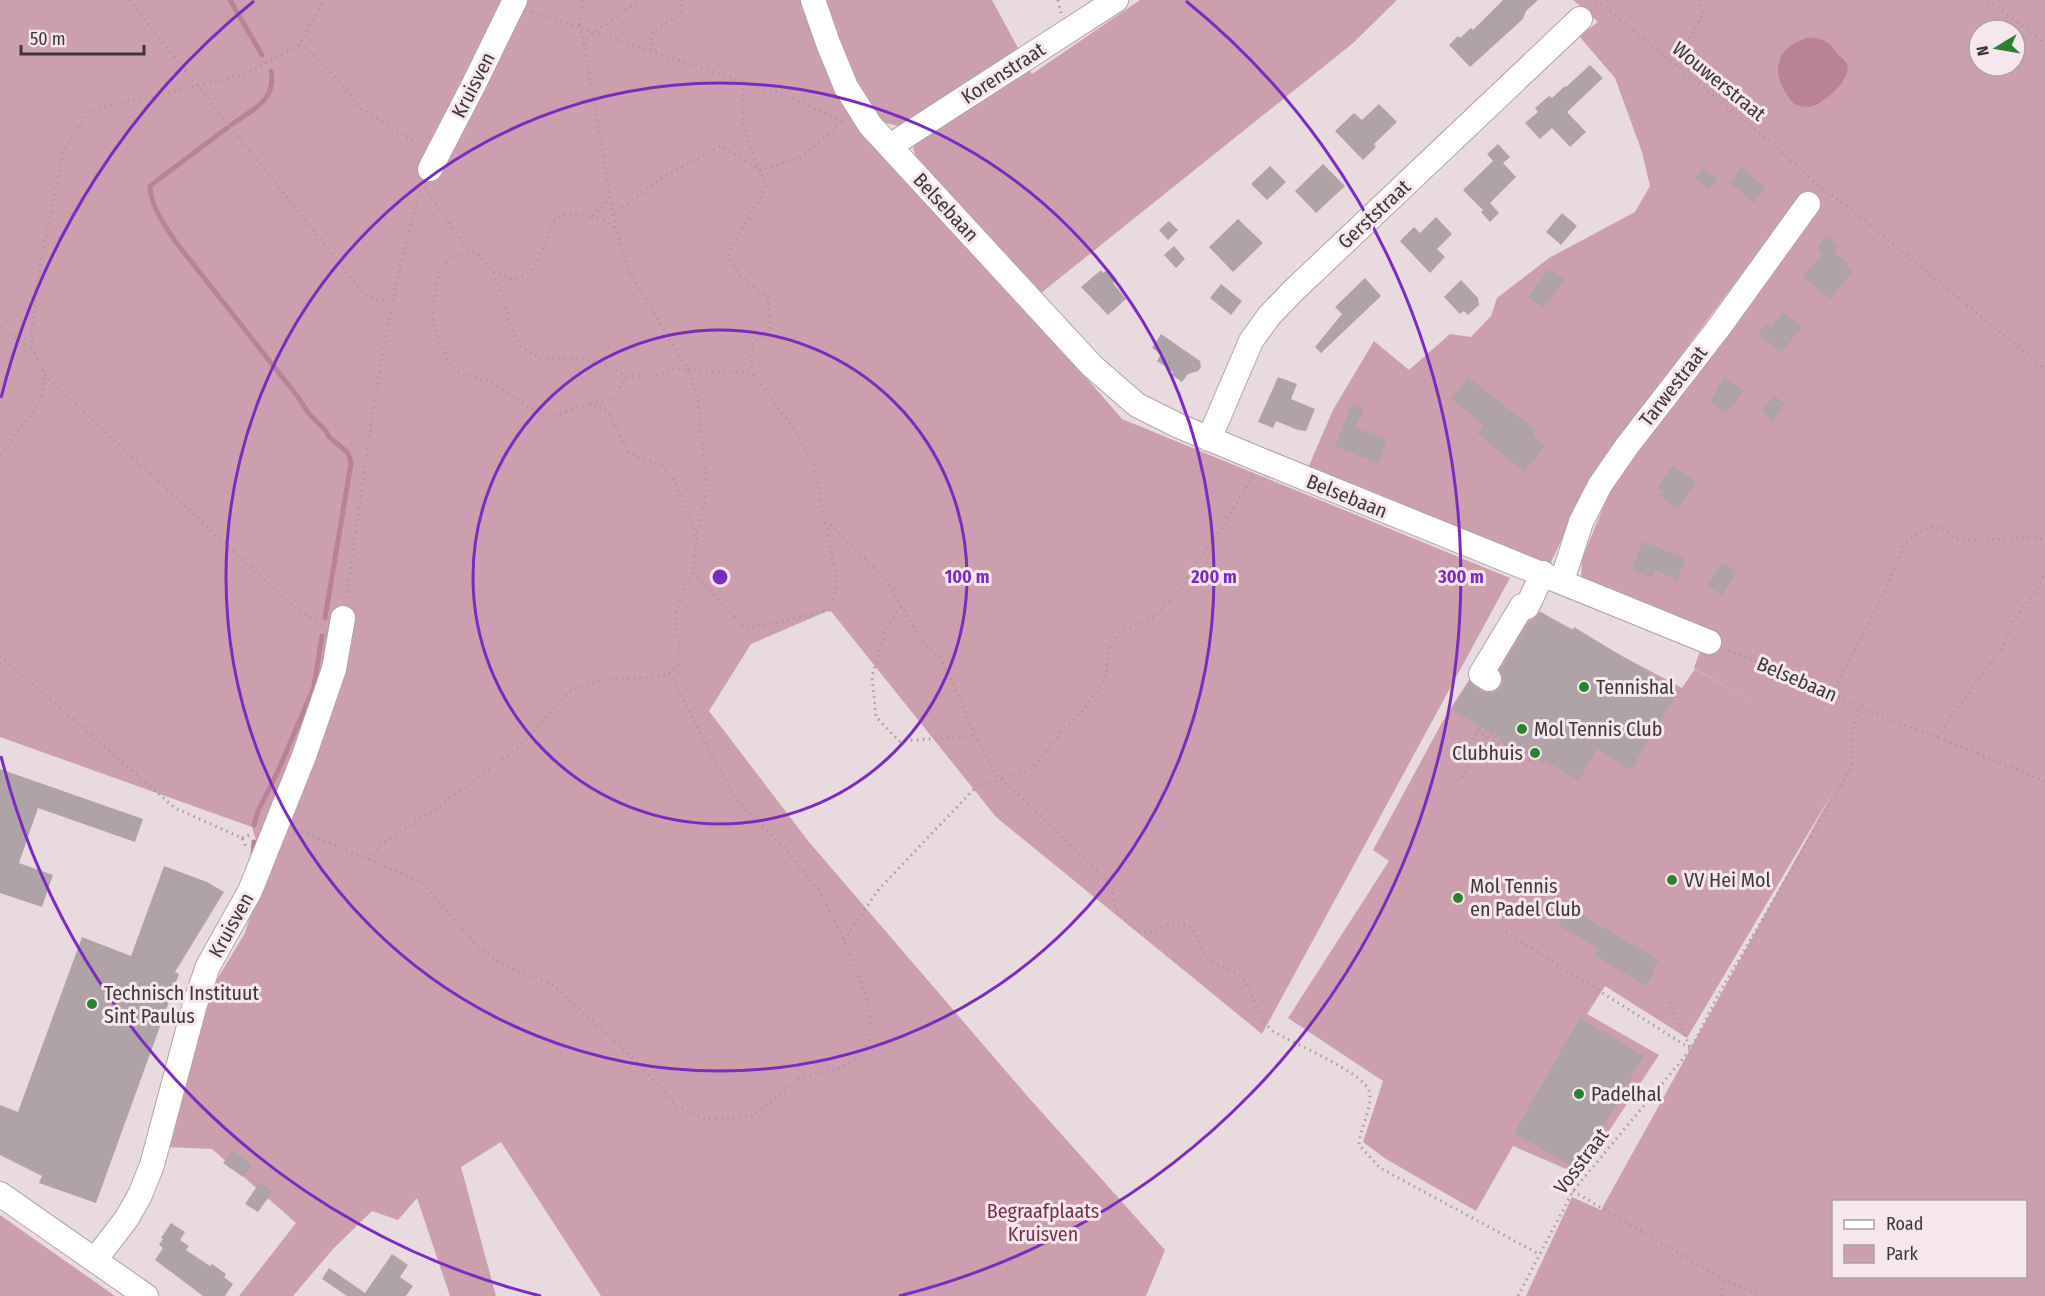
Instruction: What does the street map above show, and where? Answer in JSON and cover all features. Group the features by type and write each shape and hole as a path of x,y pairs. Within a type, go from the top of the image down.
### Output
{"street":[{"name":"Belsebaan","path":"813,0 846,87 870,125 1092,366 1137,405 1209,439 1709,642"},
{"name":"Korenstraat","path":"890,146 1116,0"},
{"name":"Kruisven","path":"430,170 513,3"},
{"name":"Gerststraat","path":"1209,439 1251,341 1269,316 1580,19"},
{"name":"Tarwestraat","path":"1495,686 1481,674 1522,606 1527,607 1552,577 1600,485 1720,326 1814,195"},
{"name":"Kruisven","path":"95,1260 140,1195 152,1165 195,1004 208,966 250,891 278,822 334,669 341,628"},
{"path":"0,1194 146,1296"}],"path":[{"path":"129,0 365,295 391,302"},
{"path":"324,0 299,45 246,74 89,111 64,149 41,260 32,330 32,348 45,376 286,600 341,628 391,302 407,235 430,170"},
{"path":"369,860 384,842 431,812 519,747 571,690 609,679 660,677 680,664 676,613 686,584 693,573 697,536 707,489 698,401 688,370 628,270 613,214 584,44 579,27 584,0"},
{"path":"584,44 588,37 640,0"},
{"path":"657,51 650,43 651,34 655,28 672,21 682,10 682,0"},
{"name":"Wouwerstraat","path":"1596,0 1774,145 1814,195 1847,206 2045,369"},
{"path":"1675,65 1703,14 1701,0"},
{"path":"1988,0 2045,43"},
{"path":"513,3 788,96 841,122 870,125"},
{"path":"299,45 307,48 346,88 359,107 410,137 430,170 470,251"},
{"path":"693,573 746,629 830,610 838,584 813,463 796,432 752,373 751,346 770,328 768,298 741,277 728,256 735,237 758,204 766,186 743,127 743,82"},
{"path":"613,214 663,177 721,147 760,170 799,158 831,133 841,122"},
{"path":"591,217 606,204 609,194"},
{"path":"493,272 514,279 527,275 535,267 554,221 568,213 603,219 617,230"},
{"path":"627,376 613,398 550,417 530,408 487,380 459,373 449,363 434,326 432,306 440,270 452,256 470,251 478,254 493,272 504,299 508,323 520,346 541,359 570,358 597,361 627,376 656,376 672,368 752,373"},
{"path":"0,327 32,348"},
{"path":"0,455 40,402 45,376"},
{"path":"590,404 609,412 629,453 662,466 674,480 697,536"},
{"path":"844,940 879,889 976,787 1032,770 1106,680 1110,645 1121,631 1154,618 1182,587 1194,565 1221,529 1263,461"},
{"path":"824,519 887,581 924,644 940,657 975,736 1000,779 1100,873 1112,887 1116,910 1137,931 1154,932 1175,922 1191,927 1210,959 1243,979 1253,996 1256,1010 1271,1029 1358,1077 1369,1091 1369,1103 1359,1145 1380,1168 1539,1254"},
{"path":"1832,693 1884,594 1903,546 1920,531 1934,526 1944,529 1952,537 1963,541 2037,537 2045,540"},
{"path":"1937,737 2003,646 2013,621 2036,591 2045,572"},
{"path":"901,607 884,633 872,677 876,717 899,741 975,736"},
{"name":"Belsebaan","path":"1709,642 1832,693 1887,719 2045,781"},
{"path":"0,656 175,808 242,838 247,850"},
{"path":"278,822 422,882 478,947 507,967 552,984 633,1058 677,1106 703,1119 751,1117 800,1078 841,1068 858,1057 869,1041 868,1000 844,940 818,889 783,846 735,799 669,673"},
{"path":"1462,777 1481,745 1472,740 1479,729 1495,686"},
{"name":"Vosstraat","path":"1518,1296 1573,1191 1691,1049 1717,997 1852,766 1853,729 1859,706"},
{"path":"1479,729 1535,764"},
{"path":"1506,932 1691,1049"},
{"path":"1665,993 1691,1049"},
{"path":"1573,1191 1724,1280 1763,1296"},
{"path":"1722,1296 1724,1280"}],"green space":[{"name":"Begraafplaats Kruisven","path":"0,0 802,0 817,43 1016,297 1122,419 1510,578 1262,1034 996,817 830,610 751,644 709,711 809,842 1029,1098 1165,1250 1146,1296 601,1296 501,1142 461,1167 496,1296 450,1296 417,1198 398,1220 372,1211 333,1249 293,1296 239,1296 296,1223 212,1149 167,1147 210,991 245,933 265,869 252,827 0,737"},
{"path":"823,0 992,0 1032,74 1140,0 1397,0 1352,44 1041,293 916,157 913,148 922,136 899,126 881,122 851,77"},
{"path":"1573,0 2045,0 2045,1296 1526,1296 1572,1197 1601,1210 1834,790 1687,1038 1605,986 1587,1014 1659,1055 1580,1175 1513,1146 1476,1211 1386,1159 1363,1142 1383,1081 1288,1018 1389,861 1373,850 1445,717 1520,601 1682,688 1695,669 1751,702 1694,668 1707,631 1581,579 1582,559 1612,486 1819,208 1802,193 1592,478 1548,568 1308,468 1333,410 1374,341 1409,370 1450,334 1471,337 1491,316 1497,298 1549,258 1635,212 1650,186 1642,152 1615,78 1579,36 1598,22"},
{"path":"0,1215 115,1296 0,1296"}],"shaded area":[{"path":"1806,38 1816,38 1827,43 1847,64 1848,70 1831,95 1818,104 1808,107 1794,104 1787,95 1779,76 1778,66 1786,50"}],"building":[{"path":"1503,0 1538,0 1526,11 1523,19 1470,67 1449,45 1458,36 1460,38 1471,28 1473,30"},
{"path":"1590,65 1603,78 1567,112 1586,132 1570,147 1552,128 1540,139 1525,123 1538,112 1535,108 1549,96 1552,98"},
{"path":"1379,104 1397,122 1374,144 1376,147 1363,160 1335,131 1354,113 1362,120"},
{"path":"1498,144 1510,157 1503,163 1516,177 1483,210 1463,190 1493,161 1487,154"},
{"path":"1323,164 1345,186 1316,213 1295,191"},
{"path":"1270,166 1286,182 1267,200 1251,184"},
{"path":"1741,167 1766,188 1754,203 1729,182"},
{"path":"1704,168 1718,179 1709,190 1695,179"},
{"path":"1490,203 1499,213 1490,222 1481,212"},
{"path":"1562,213 1577,226 1561,245 1546,232"},
{"path":"1436,217 1452,234 1437,249 1445,257 1430,273 1400,241 1414,227 1420,233"},
{"path":"1238,219 1263,243 1233,272 1209,247"},
{"path":"1169,221 1178,230 1168,240 1159,230"},
{"path":"1826,236 1839,245 1834,252 1849,263 1846,266 1853,270 1831,299 1803,278 1822,253 1817,249"},
{"path":"1174,246 1185,259 1176,268 1164,255"},
{"path":"1108,269 1117,279 1113,283 1126,299 1108,315 1081,287 1101,270 1103,273"},
{"path":"1549,269 1565,280 1543,308 1528,297"},
{"path":"1365,278 1381,296 1321,353 1315,347 1342,314 1335,307"},
{"path":"1461,280 1478,298 1479,305 1468,315 1464,311 1460,314 1444,297"},
{"path":"1221,284 1242,301 1231,315 1210,298"},
{"path":"1783,312 1802,327 1782,353 1758,334 1766,324 1771,328"},
{"path":"1161,334 1200,361 1201,367 1198,371 1188,374 1182,382 1172,375 1173,372 1157,361 1161,354 1152,348"},
{"path":"1278,377 1297,384 1291,399 1315,409 1306,431 1276,421 1273,428 1258,422"},
{"path":"1468,377 1536,430 1532,435 1545,446 1524,472 1477,433 1483,425 1451,398"},
{"path":"1724,377 1744,391 1726,413 1710,401"},
{"path":"1774,395 1785,404 1772,421 1761,411"},
{"path":"1352,404 1364,409 1356,427 1387,440 1379,464 1335,446"},
{"path":"1673,465 1697,482 1678,509 1661,497 1664,491 1657,488"},
{"path":"1643,541 1686,559 1677,580 1655,570 1652,578 1632,569"},
{"path":"1722,562 1737,572 1722,596 1707,585"},
{"name":"Tennishal","path":"1541,612 1572,631 1574,627 1679,691 1631,770 1597,749 1579,781 1545,761 1543,764 1514,745 1511,749 1499,741 1501,738 1452,710 1469,682 1488,693 1495,692 1501,687 1503,679 1500,670 1530,621"},
{"path":"0,769 143,819 135,842 38,808 19,863 53,875 42,907 0,893"},
{"path":"164,866 207,882 224,892 175,972 179,974 96,1203 39,1183 42,1176 0,1155 0,1105 18,1112 82,937 131,956"},
{"path":"1568,907 1659,960 1646,986 1594,955 1599,949 1558,925"},
{"name":"Padelhal","path":"1580,1018 1644,1056 1578,1170 1514,1133"},
{"path":"233,1150 252,1165 243,1177 223,1163"},
{"path":"260,1182 273,1191 258,1212 245,1204"},
{"path":"171,1223 185,1232 180,1240 189,1246 186,1250 226,1274 224,1277 233,1284 225,1296 203,1296 155,1260 163,1248 159,1245 163,1239 161,1238"},
{"path":"392,1254 408,1265 400,1277 413,1286 406,1296 347,1296 322,1279 329,1268 365,1293"}],"waterway":[{"path":"230,0 262,55"},
{"path":"231,125 267,97 272,81 271,71"},
{"path":"227,128 150,186 151,194 159,215 175,241 309,414 329,437 348,453 351,463 325,618"},
{"path":"254,825 258,811 314,687 322,636"},
{"path":"253,855 254,842"}],"place":[{"name":"Tennishal","path":"1584,687"},
{"name":"Mol Tennis Club","path":"1522,729"},
{"name":"Clubhuis","path":"1535,753"},
{"name":"VV Hei Mol","path":"1672,880"},
{"name":"Mol Tennis en Padel Club","path":"1458,898"},
{"name":"Technisch Instituut Sint Paulus","path":"92,1004"},
{"name":"Padelhal","path":"1579,1094"}]}
